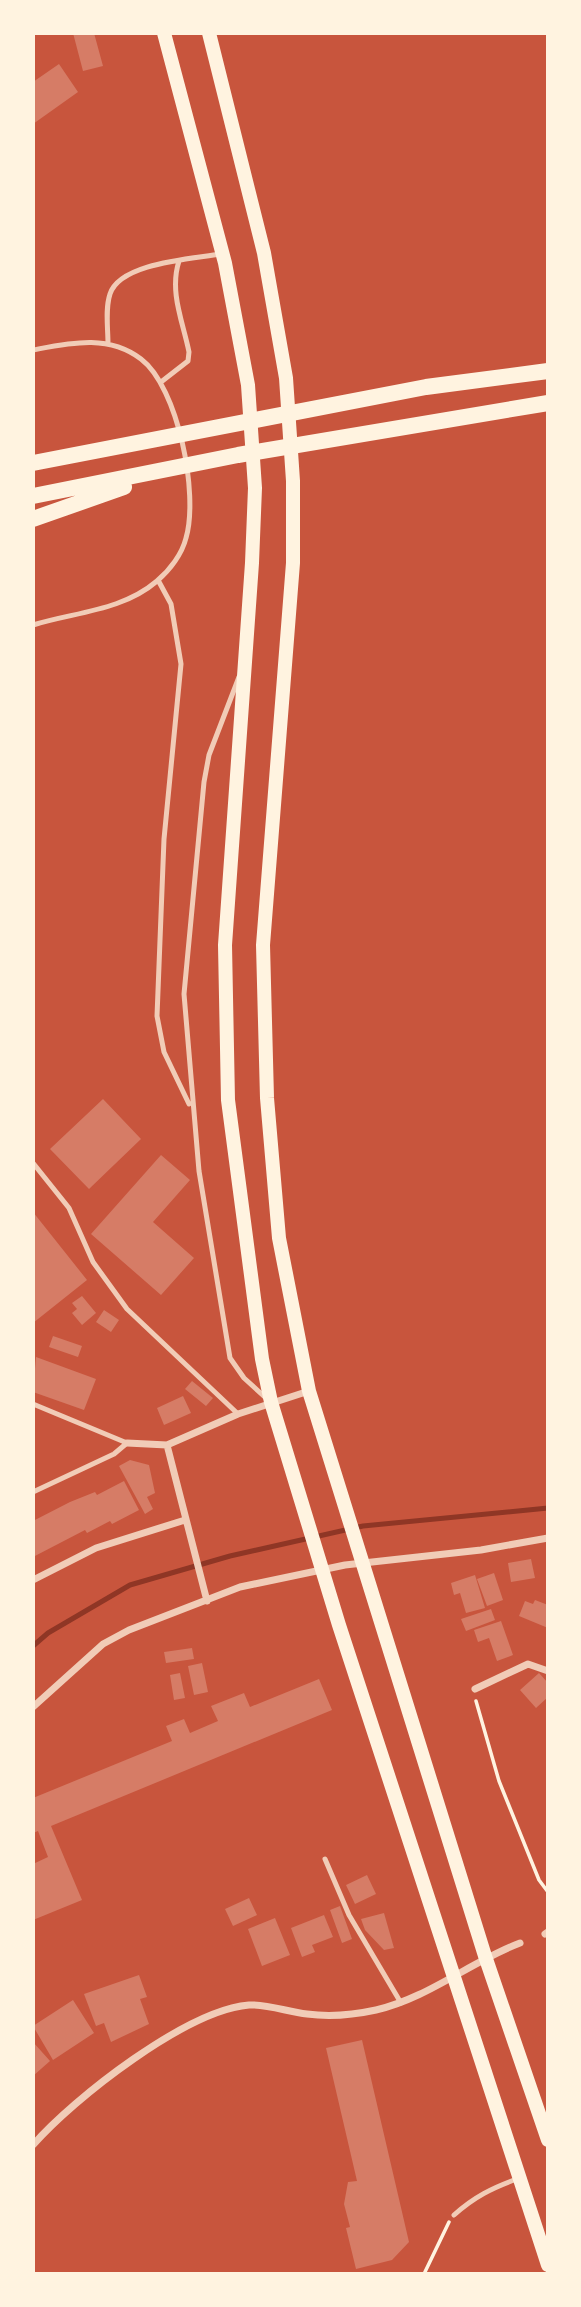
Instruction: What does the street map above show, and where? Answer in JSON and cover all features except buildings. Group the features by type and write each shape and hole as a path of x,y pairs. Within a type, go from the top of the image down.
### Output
{"highway":[{"path":"33,463 426,387 548,371"},
{"path":"33,496 106,487 238,455 426,421 548,403"},
{"path":"33,519 106,487"}],"main road":[{"path":"164,33 176,66 223,253 248,386 255,488 225,945 228,1100 244,1243 271,1402 339,1625 548,2265"},
{"path":"209,33 264,253 288,404 293,481 293,563 263,944 267,1098 279,1238 309,1391 485,1956 548,2140"}],"street":[{"path":"127,1443 167,1445 239,1414 309,1391"},
{"path":"167,1445 184,1520 207,1601"},
{"path":"33,1580 96,1548 184,1520"},
{"path":"33,1707 103,1644 129,1630 240,1587 345,1565 481,1550 548,1538"},
{"path":"475,1689 528,1664 548,1671"},
{"path":"33,2145 70,2105 94,2086 126,2064 209,2017 252,2005 332,2016 401,2003 485,1956 520,1943"}],"lane":[{"path":"108,344 107,306 116,282 127,274 223,253"},
{"path":"161,382 188,360 189,352 174,281 179,261"},
{"path":"33,350 81,341 108,344 140,358 161,382 175,413 184,449 188,521 180,552 158,580 141,594 118,604 33,625"},
{"path":"158,580 171,604 181,664 164,839 157,1016 164,1052 191,1108"},
{"path":"245,658 209,755 204,782 184,994 191,1108 211,1256 230,1358 244,1377 271,1402"},
{"path":"33,1163 69,1208 93,1262 127,1309 239,1414"},
{"path":"33,1404 127,1443 114,1454 33,1492"},
{"path":"325,1859 349,1915 401,2003"},
{"path":"454,2215 471,2199 491,2188 518,2179"}],"path":[{"path":"475,1689 477,1710 499,1781 539,1880 548,1892"},
{"path":"424,2274 441,2232 454,2215"}],"waterway":[{"path":"33,1646 48,1633 130,1585 230,1556 363,1526 548,1508"}]}
